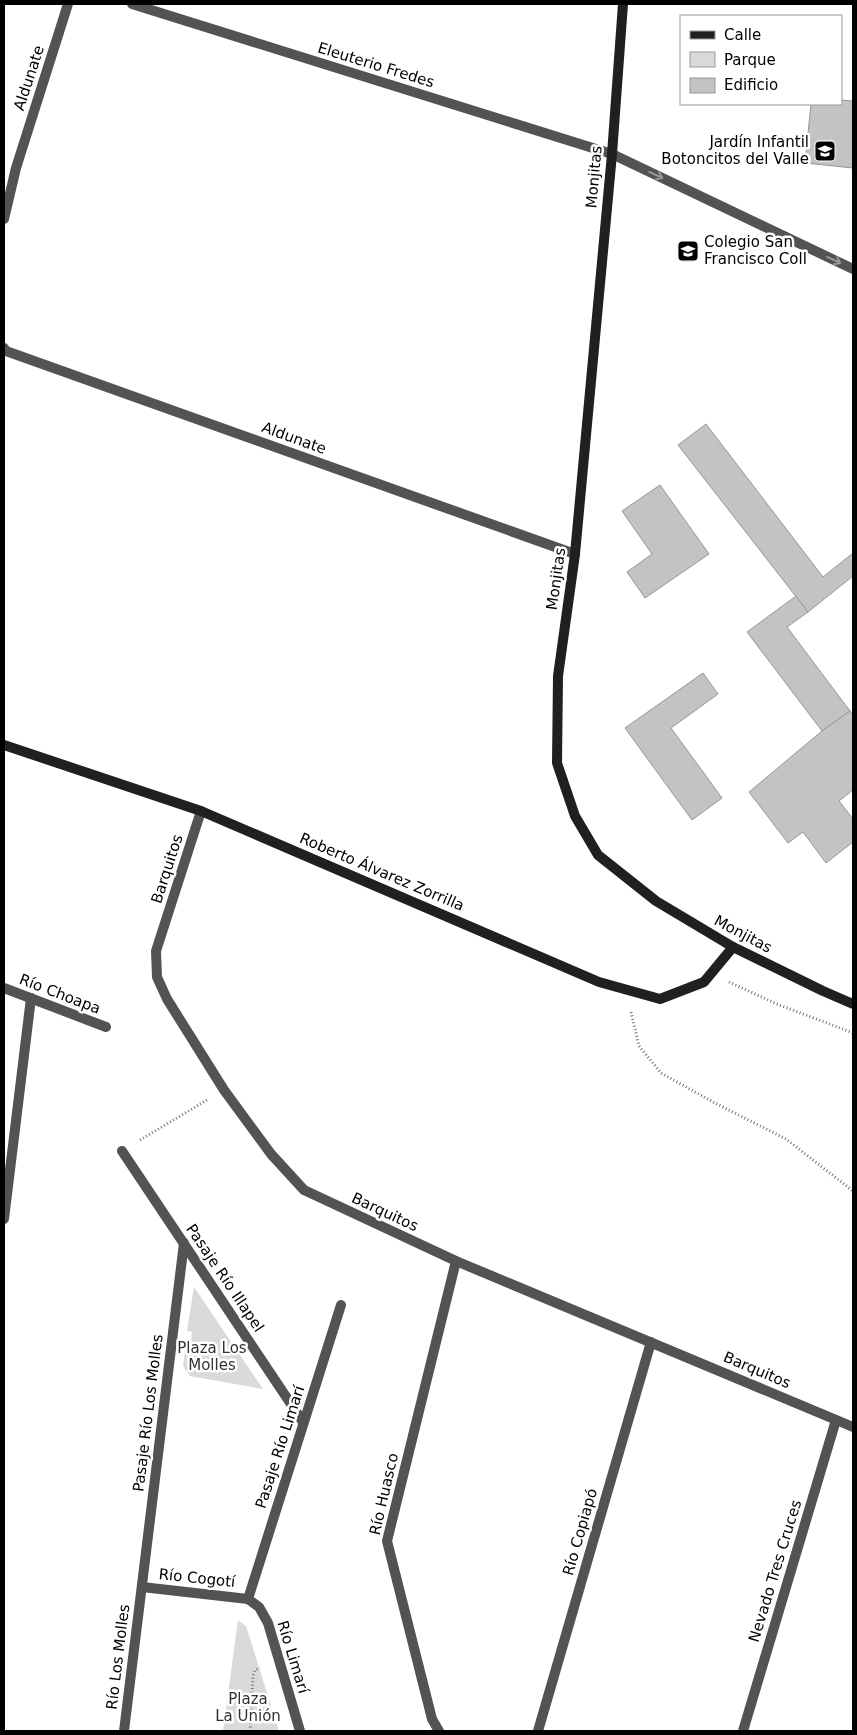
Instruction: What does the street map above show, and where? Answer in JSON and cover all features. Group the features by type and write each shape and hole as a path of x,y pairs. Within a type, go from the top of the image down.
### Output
{"main road":[{"name":"Monjitas","path":"623,4 612,154 575,554 558,676 557,763 575,816 598,855 656,901 733,947 853,1004"},
{"name":"Roberto Álvarez Zorrilla","path":"4,745 201,811 599,982 627,990 660,999 704,982 733,947"}],"street":[{"name":"Aldunate","path":"4,219 16,168 68,4"},
{"name":"Eleuterio Fredes","path":"132,4 612,154 853,269"},
{"name":"Aldunate","path":"4,348 6,351 575,554"},
{"name":"Barquitos","path":"201,811 156,952 157,977 167,999 224,1090 270,1154 304,1190 456,1261 853,1427"},
{"name":"Río Choapa","path":"4,988 106,1027"},
{"path":"4,1219 6,1181 31,998"},
{"name":"Pasaje Río Illapel","path":"122,1151 303,1422"},
{"name":"Pasaje Río Los Molles","path":"142,1587 184,1243"},
{"name":"Río Huasco","path":"440,1731 432,1719 387,1541 456,1261"},
{"name":"Pasaje Río Limarí","path":"248,1599 341,1305"},
{"name":"Río Copiapó","path":"538,1731 651,1342"},
{"name":"Nevado Tres Cruces","path":"743,1731 836,1420"},
{"name":"Río Cogotí","path":"142,1587 248,1599"},
{"name":"Río Los Molles","path":"124,1731 142,1587"},
{"name":"Río Limarí","path":"248,1599 259,1607 268,1622 300,1731"}],"path":[{"path":"711,973 777,1004 853,1033"},
{"path":"627,990 639,1046 661,1073 786,1139 853,1191"},
{"path":"122,1151 224,1090"},
{"path":"250,1731 253,1676 255,1670 278,1658"}],"green space":[{"name":"Plaza Los Molles","path":"194,1287 263,1389 190,1376 183,1366 185,1351 190,1351 192,1332 187,1331"},
{"name":"Plaza La Unión","path":"238,1620 246,1626 279,1731 223,1731"}],"building":[{"path":"842,100 853,101 853,168 805,163 811,105 842,105"},
{"path":"706,424 823,577 853,553 853,576 808,612 678,445"},
{"path":"660,485 709,554 645,598 627,572 652,554 622,511"},
{"path":"796,596 808,612 787,627 850,711 822,731 747,632"},
{"path":"703,673 718,694 671,728 722,798 692,820 625,728"},
{"path":"850,711 853,715 853,790 839,801 853,819 853,842 826,863 803,832 788,843 749,792 822,731"}],"place":[{"name":"Jardín Infantil Botoncitos del Valle","path":"825,151"},
{"name":"Colegio San Francisco Coll","path":"688,251"}]}
